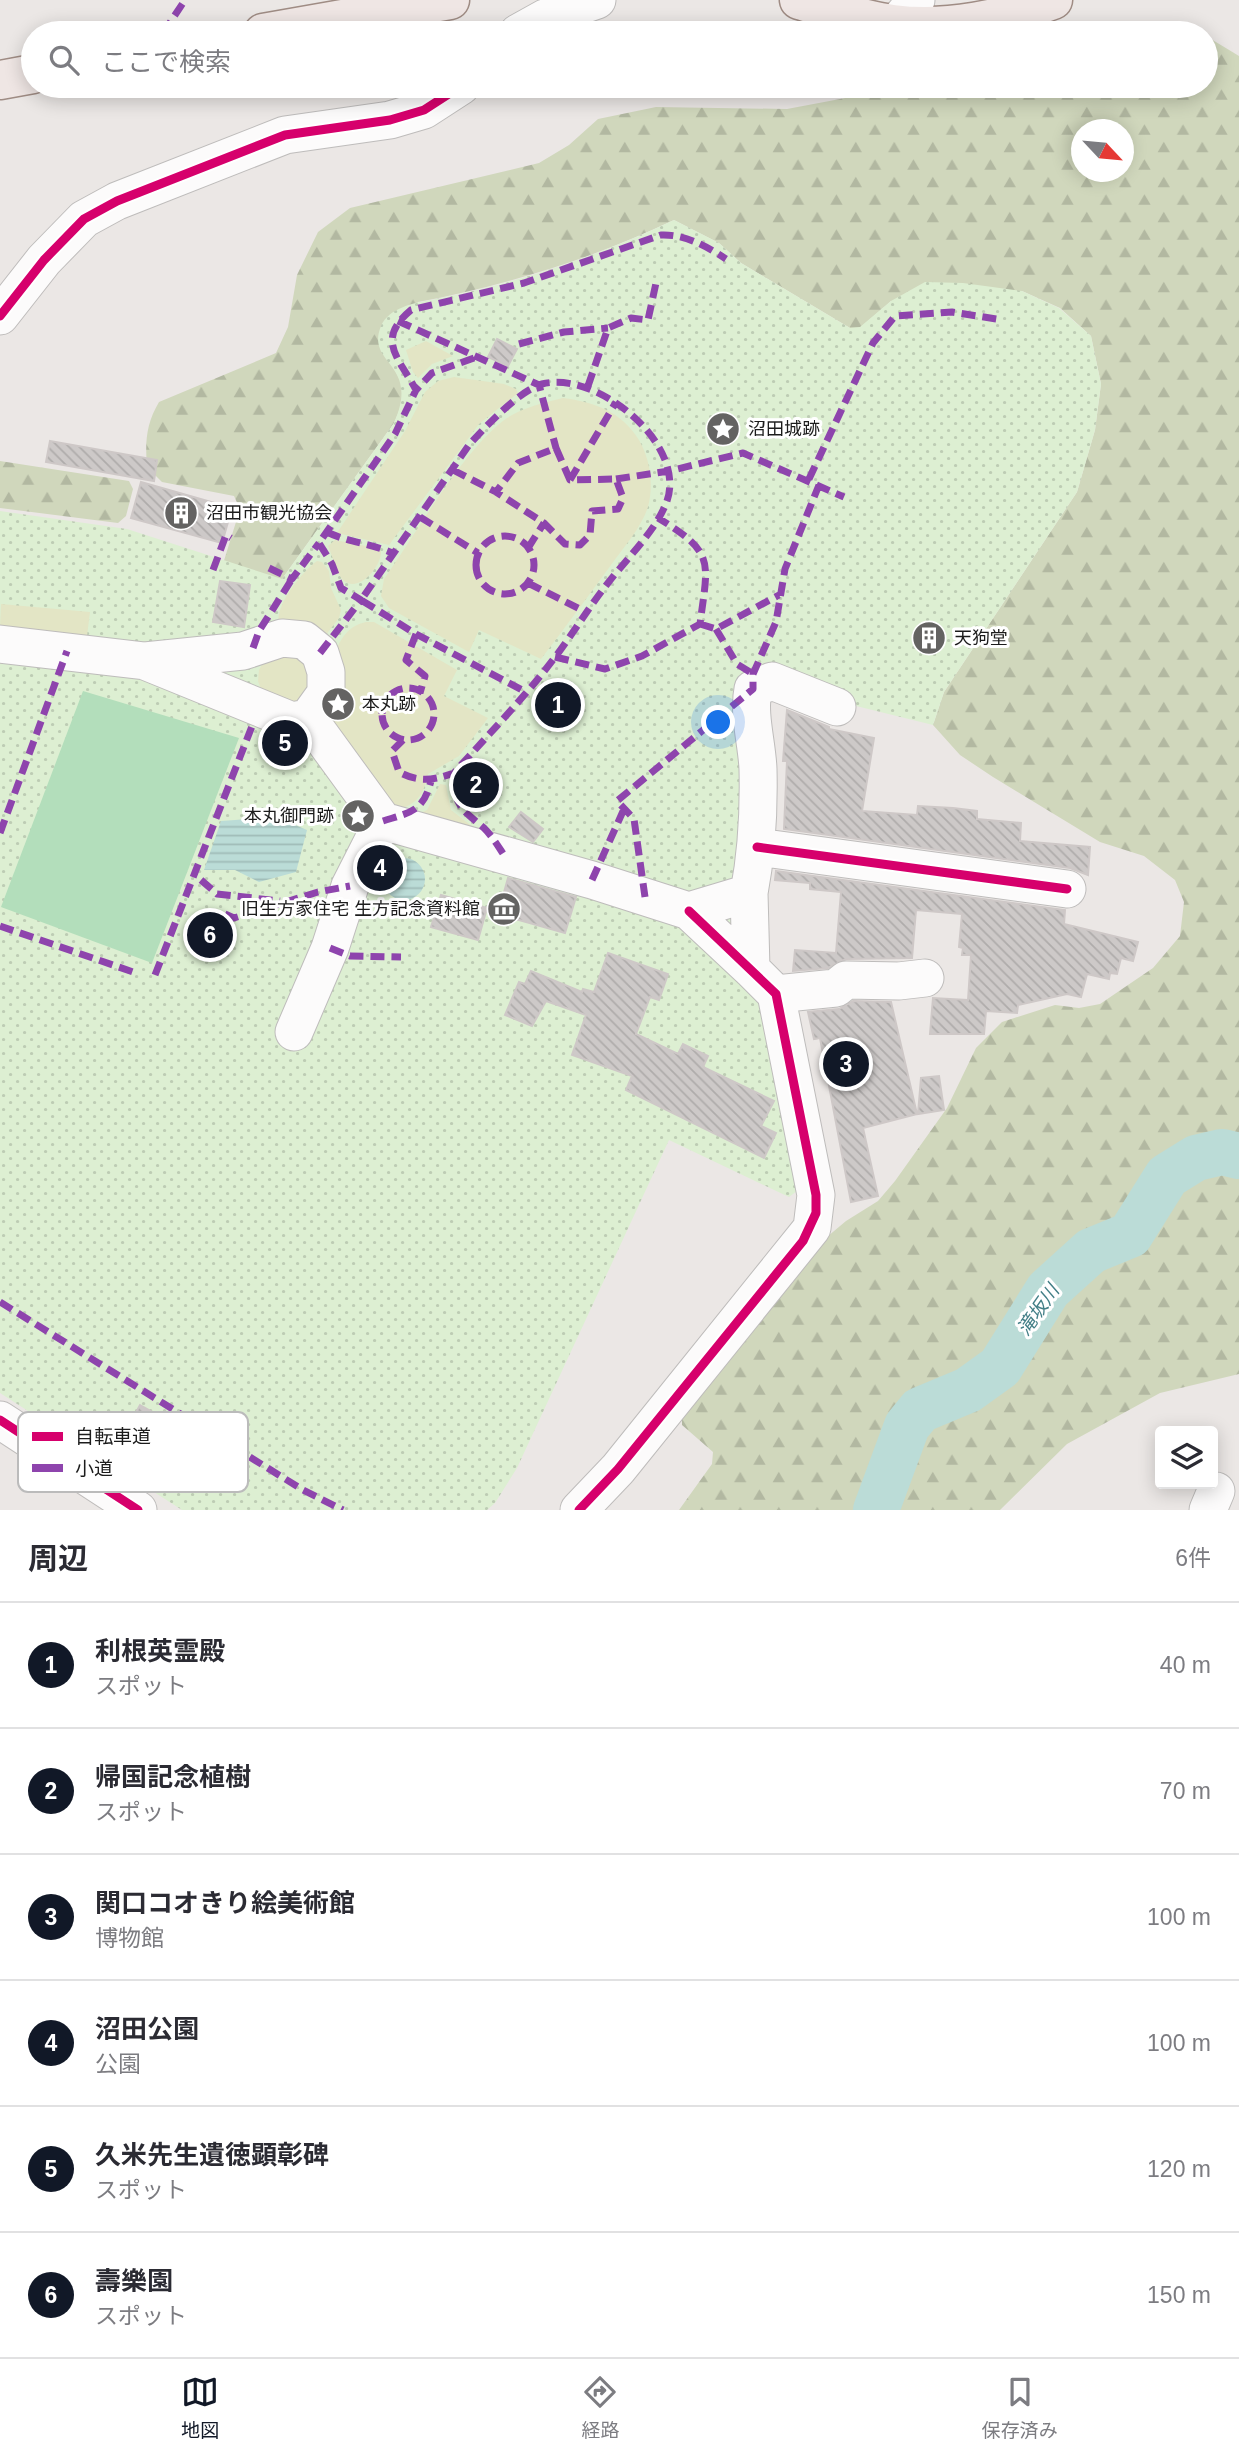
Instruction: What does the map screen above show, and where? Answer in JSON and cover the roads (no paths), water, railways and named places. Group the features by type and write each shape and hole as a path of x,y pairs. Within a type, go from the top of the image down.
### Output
{"main road":[{"path":"331,21 450,0"},
{"path":"799,0 959,21"},
{"path":"979,21 1030,9 1053,0"},
{"path":"0,80 21,76"}],"street":[{"path":"540,21 597,0"},
{"path":"0,316 44,260 84,219 117,201 285,135 390,120 424,110 442,98"},
{"path":"0,644 145,661 243,651 282,638 304,640 320,653 326,672 326,693 308,718 292,721 145,661"},
{"path":"751,969 749,893 757,846 758,767 751,700 753,689 772,681 837,707"},
{"path":"308,718 383,821 592,880 689,911 776,994 816,1195 812,1228 618,1469 579,1510"},
{"path":"294,1032 330,948 350,886 383,821"},
{"path":"757,846 1067,889"},
{"path":"689,911 749,893"},
{"path":"776,994 836,988 846,980 900,981 925,978"},
{"path":"0,1420 18,1432"},
{"path":"110,1492 138,1510"}],"water":[{"path":"276,817 307,830 296,872 259,882 235,870 204,870 221,821"},
{"path":"404,858 419,864 425,879 419,894 404,900 389,894 383,879 389,864"}],"waterway":[{"name":"滝坂川","path":"876,1510 907,1426 920,1410 968,1390 1000,1367 1048,1290 1091,1251 1130,1235 1167,1176 1196,1158 1222,1152 1239,1156"}],"place":[{"name":"沼田城跡","path":"723,429"},
{"name":"沼田市観光協会","path":"181,513"},
{"name":"天狗堂","path":"929,638"},
{"name":"本丸跡","path":"338,704"},
{"name":"利根英霊殿","path":"558,705"},
{"name":"久米先生遺徳顕彰碑","path":"285,743"},
{"name":"帰国記念植樹","path":"476,785"},
{"name":"本丸御門跡","path":"358,816"},
{"name":"沼田公園","path":"380,868"},
{"name":"旧生方家住宅 生方記念資料館","path":"504,909"},
{"name":"壽樂園","path":"210,935"},
{"name":"関口コオきり絵美術館","path":"846,1064"}]}
